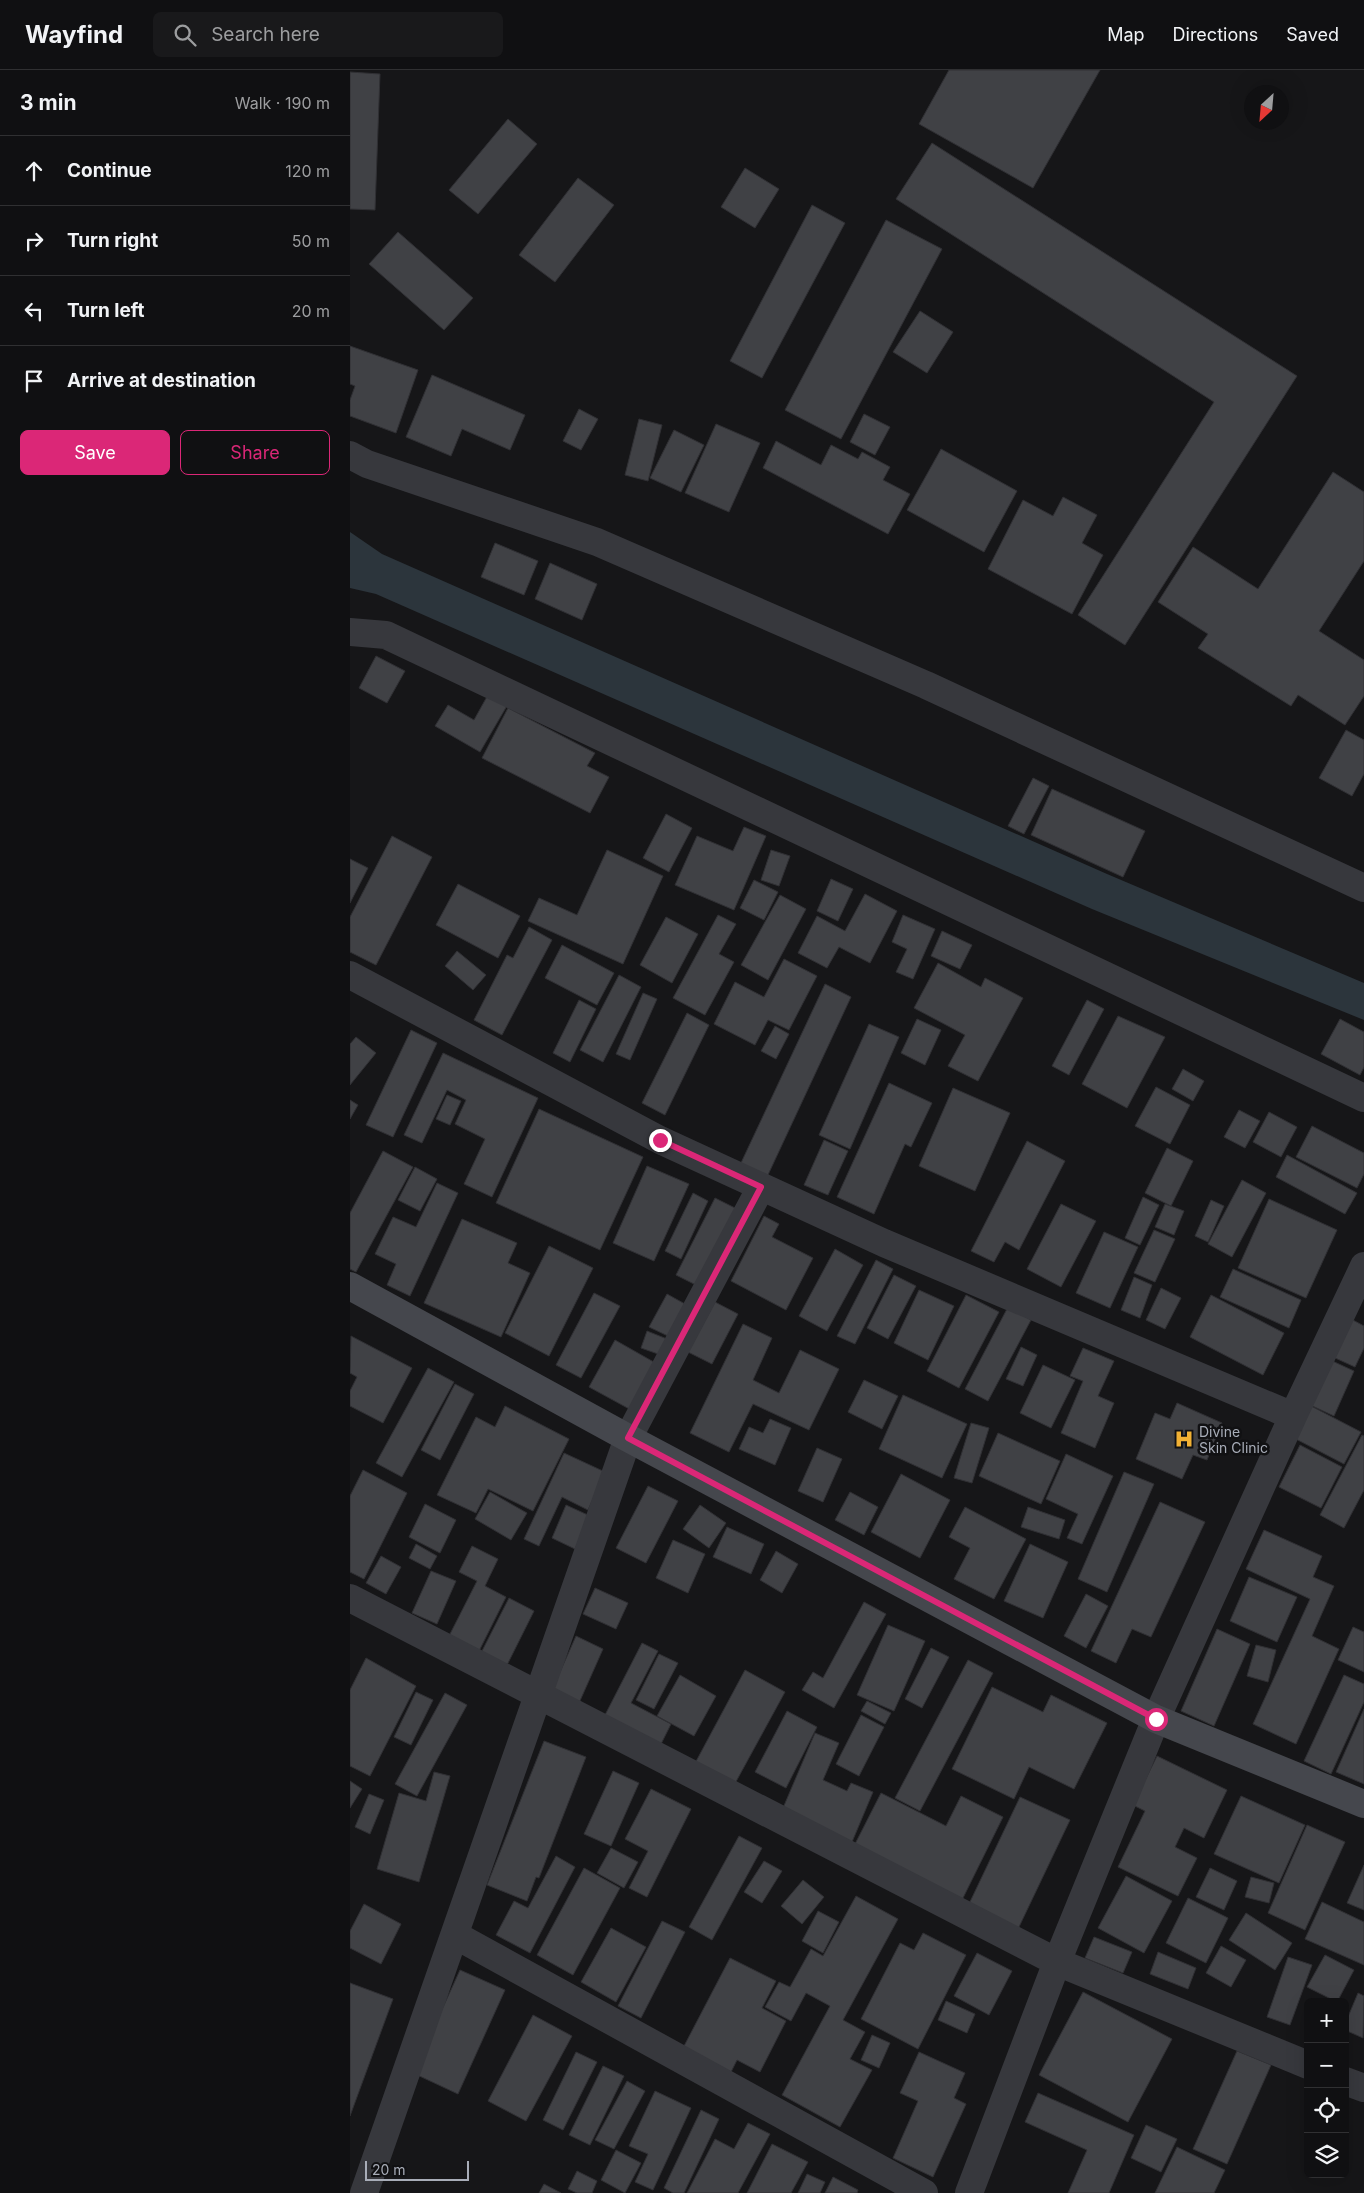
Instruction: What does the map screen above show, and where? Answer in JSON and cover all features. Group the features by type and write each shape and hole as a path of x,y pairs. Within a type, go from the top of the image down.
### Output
{"main road":[{"path":"350,1286 628,1438 1156,1719 1364,1804"}],"street":[{"path":"350,455 368,464 606,546 926,684 1364,888"},
{"path":"350,632 386,635 1364,1098"},
{"path":"350,976 660,1140 884,1243 1292,1416"},
{"path":"368,2192 455,1934 628,1438 761,1187"},
{"path":"969,2193 1057,1962 1156,1719 1292,1416 1353,1315 1364,1266"},
{"path":"350,1598 1057,1962 1304,2063"},
{"path":"455,1934 924,2193"},
{"path":"1349,2082 1364,2088"}],"shaded area":[{"path":"350,532 382,554 1107,874 1364,983 1364,1020 1092,909 376,594 350,588"}],"building":[{"path":"949,70 1100,70 1033,188 919,124"},
{"path":"350,72 380,74 375,210 350,209"},
{"path":"508,119 537,144 478,214 449,190"},
{"path":"932,143 1297,376 1125,645 1078,615 1214,402 896,199"},
{"path":"745,168 779,189 755,228 721,207"},
{"path":"578,178 614,205 555,282 519,255"},
{"path":"812,205 845,223 762,378 730,361"},
{"path":"886,220 942,249 841,439 785,410"},
{"path":"398,232 473,298 444,330 369,264"},
{"path":"920,311 953,332 927,373 893,352"},
{"path":"350,346 418,370 396,433 350,416 350,400 355,386 350,384"},
{"path":"432,375 525,415 510,450 462,429 451,456 406,437"},
{"path":"579,409 598,419 581,450 563,441"},
{"path":"864,414 890,427 875,455 850,442"},
{"path":"639,419 662,425 648,481 625,475"},
{"path":"716,424 760,443 729,512 685,493"},
{"path":"674,430 704,445 681,492 650,478"},
{"path":"776,441 821,465 831,445 858,459 862,452 890,467 883,480 910,494 888,534 763,468"},
{"path":"941,449 1017,491 984,552 907,510"},
{"path":"1333,472 1364,492 1364,561 1319,631 1364,660 1364,696 1345,725 1298,695 1291,706 1198,648 1208,634 1158,602 1193,547 1258,589"},
{"path":"1063,497 1097,515 1082,543 1103,555 1072,614 988,569 1023,500 1053,516"},
{"path":"495,543 538,561 524,595 481,577"},
{"path":"550,563 597,584 582,620 535,599"},
{"path":"376,656 405,671 387,703 359,688"},
{"path":"489,693 508,704 480,752 435,726 448,705 474,720"},
{"path":"508,708 595,753 587,766 609,777 590,813 482,758"},
{"path":"1346,730 1364,740 1364,774 1352,796 1319,778"},
{"path":"1033,778 1049,786 1024,834 1008,826"},
{"path":"1052,789 1145,831 1123,877 1031,835"},
{"path":"666,814 692,828 669,872 643,858"},
{"path":"744,827 766,836 734,910 675,885 697,836 733,851"},
{"path":"392,836 432,857 376,965 350,952 350,917"},
{"path":"607,850 663,876 623,964 528,921 539,898 577,915"},
{"path":"771,850 790,856 779,886 761,880"},
{"path":"350,859 368,868 350,903"},
{"path":"831,879 853,889 838,921 817,911"},
{"path":"754,880 778,892 764,920 740,908"},
{"path":"458,884 520,916 498,958 436,925"},
{"path":"865,894 897,911 870,963 839,947 827,968 798,953 817,916 845,931"},
{"path":"780,895 806,909 768,980 741,965"},
{"path":"718,915 736,924 719,954 734,962 705,1015 673,998"},
{"path":"903,915 935,929 913,979 896,972 907,949 892,942"},
{"path":"666,917 698,934 672,983 640,965"},
{"path":"529,927 552,940 502,1035 474,1020 507,955 513,958"},
{"path":"942,931 972,945 960,969 931,956"},
{"path":"562,945 614,973 597,1005 545,978"},
{"path":"457,951 486,975 473,990 445,966"},
{"path":"784,959 817,976 789,1030 768,1020 755,1045 714,1024 735,982 764,997"},
{"path":"938,963 981,987 985,978 1023,998 978,1081 948,1066 965,1035 914,1008"},
{"path":"619,975 641,987 603,1062 580,1050"},
{"path":"825,984 851,997 767,1177 740,1165"},
{"path":"643,993 657,999 630,1060 616,1054"},
{"path":"579,1000 596,1009 570,1062 553,1053"},
{"path":"1087,1000 1104,1009 1069,1075 1052,1066"},
{"path":"687,1013 709,1025 665,1115 642,1103"},
{"path":"1118,1016 1165,1037 1127,1108 1082,1084"},
{"path":"917,1019 941,1030 925,1065 901,1053"},
{"path":"1340,1019 1364,1032 1364,1067 1360,1075 1321,1054"},
{"path":"869,1024 899,1037 850,1149 819,1135"},
{"path":"775,1026 789,1034 776,1059 761,1051"},
{"path":"411,1030 437,1043 393,1137 366,1125"},
{"path":"356,1037 376,1053 350,1085 350,1044"},
{"path":"443,1053 538,1098 492,1197 464,1184 485,1139 455,1124 466,1100 447,1090 422,1143 404,1135"},
{"path":"1183,1069 1204,1081 1193,1101 1172,1089"},
{"path":"889,1083 932,1103 911,1147 905,1144 874,1214 837,1197"},
{"path":"1156,1087 1190,1105 1170,1144 1135,1126"},
{"path":"953,1088 1010,1113 975,1191 919,1166"},
{"path":"447,1095 461,1101 450,1125 436,1119"},
{"path":"350,1100 358,1105 350,1119"},
{"path":"539,1109 643,1157 600,1250 496,1203"},
{"path":"1239,1110 1260,1121 1245,1148 1224,1137"},
{"path":"1269,1112 1297,1127 1281,1157 1253,1142"},
{"path":"1312,1126 1364,1153 1364,1174 1357,1188 1296,1157"},
{"path":"824,1140 848,1151 828,1195 804,1185"},
{"path":"1027,1141 1065,1161 1019,1250 1005,1242 994,1262 971,1251"},
{"path":"1167,1148 1193,1161 1171,1206 1145,1193"},
{"path":"383,1151 413,1167 356,1272 350,1269 350,1213"},
{"path":"1287,1155 1357,1193 1345,1214 1276,1177"},
{"path":"647,1166 689,1184 654,1261 613,1243"},
{"path":"415,1167 437,1179 420,1211 398,1200"},
{"path":"1242,1180 1266,1193 1232,1257 1208,1244"},
{"path":"437,1183 458,1193 410,1296 387,1285 396,1264 375,1254 393,1217 416,1227"},
{"path":"693,1193 708,1201 681,1259 665,1251"},
{"path":"1143,1197 1159,1205 1140,1245 1125,1238"},
{"path":"715,1198 737,1209 698,1286 676,1275"},
{"path":"1269,1199 1337,1230 1306,1298 1238,1268"},
{"path":"1211,1200 1224,1206 1208,1242 1195,1236"},
{"path":"1061,1204 1096,1221 1061,1287 1027,1269"},
{"path":"1165,1204 1184,1211 1174,1235 1155,1227"},
{"path":"764,1216 779,1224 772,1237 813,1258 786,1310 731,1281"},
{"path":"462,1219 517,1243 508,1263 530,1273 501,1337 424,1303"},
{"path":"1154,1230 1175,1239 1155,1282 1134,1273"},
{"path":"1104,1232 1138,1247 1110,1308 1076,1293"},
{"path":"549,1246 593,1268 549,1356 505,1333"},
{"path":"835,1249 863,1265 827,1331 799,1316"},
{"path":"876,1260 893,1269 855,1344 837,1336"},
{"path":"1233,1269 1301,1300 1289,1328 1220,1297"},
{"path":"894,1275 916,1286 888,1339 867,1328"},
{"path":"1134,1277 1152,1285 1140,1318 1121,1310"},
{"path":"1161,1288 1181,1298 1165,1329 1146,1320"},
{"path":"919,1290 954,1306 928,1360 894,1343"},
{"path":"594,1293 620,1306 581,1378 556,1365"},
{"path":"667,1294 685,1304 668,1336 649,1327"},
{"path":"966,1295 999,1312 959,1388 927,1371"},
{"path":"1211,1295 1284,1333 1263,1375 1190,1337"},
{"path":"715,1302 738,1314 712,1364 688,1352"},
{"path":"1008,1307 1031,1320 988,1401 965,1389"},
{"path":"1351,1319 1364,1326 1364,1348 1355,1367 1333,1357"},
{"path":"743,1324 772,1338 753,1380 779,1393 800,1350 839,1369 809,1430 753,1404 729,1452 690,1433"},
{"path":"647,1331 667,1339 661,1355 641,1348"},
{"path":"351,1336 412,1368 383,1423 350,1406 350,1391 357,1377 350,1373"},
{"path":"615,1340 659,1365 633,1411 589,1387"},
{"path":"1021,1347 1037,1355 1023,1386 1006,1379"},
{"path":"1083,1348 1114,1361 1098,1396 1114,1403 1095,1448 1061,1433 1083,1381 1070,1376"},
{"path":"1328,1359 1354,1371 1334,1416 1308,1404"},
{"path":"1043,1365 1075,1380 1051,1428 1020,1413"},
{"path":"428,1368 454,1382 402,1477 376,1463"},
{"path":"864,1380 898,1396 882,1429 848,1412"},
{"path":"455,1384 474,1394 440,1460 421,1450"},
{"path":"903,1395 967,1424 942,1478 879,1449"},
{"path":"1177,1403 1222,1423 1207,1460 1193,1455 1182,1479 1136,1459 1155,1413 1170,1419"},
{"path":"505,1406 569,1439 533,1511 488,1489 476,1513 437,1495 476,1417 495,1427"},
{"path":"1311,1406 1361,1432 1344,1464 1294,1438"},
{"path":"770,1419 791,1428 775,1465 739,1449 749,1427 763,1433"},
{"path":"971,1423 989,1428 972,1483 954,1478"},
{"path":"998,1433 1060,1461 1041,1504 979,1476"},
{"path":"1362,1435 1364,1436 1364,1490 1344,1528 1320,1515"},
{"path":"1300,1445 1342,1467 1321,1508 1279,1487"},
{"path":"817,1448 842,1459 823,1502 798,1491"},
{"path":"564,1453 605,1472 588,1510 562,1497 539,1546 524,1539"},
{"path":"1066,1454 1113,1476 1082,1544 1067,1538 1078,1514 1046,1499"},
{"path":"363,1470 407,1493 364,1579 350,1572 350,1496"},
{"path":"1124,1472 1154,1484 1107,1592 1078,1579"},
{"path":"901,1474 950,1500 920,1558 871,1532"},
{"path":"648,1486 678,1501 646,1563 616,1548"},
{"path":"490,1492 527,1513 511,1540 475,1519"},
{"path":"850,1492 878,1507 864,1535 835,1520"},
{"path":"1160,1502 1205,1522 1151,1637 1132,1629 1116,1663 1091,1651"},
{"path":"425,1504 456,1520 440,1553 409,1537"},
{"path":"566,1505 590,1516 575,1549 552,1538"},
{"path":"700,1505 726,1523 709,1548 683,1529"},
{"path":"965,1507 1026,1539 994,1599 954,1579 970,1548 949,1537"},
{"path":"1028,1507 1065,1520 1059,1539 1021,1527"},
{"path":"727,1527 764,1544 751,1574 713,1557"},
{"path":"1264,1530 1322,1556 1313,1577 1334,1586 1312,1636 1339,1649 1296,1744 1253,1724 1310,1599 1246,1569"},
{"path":"673,1540 705,1554 688,1593 656,1578"},
{"path":"416,1544 437,1556 430,1569 409,1558"},
{"path":"1030,1544 1068,1562 1043,1618 1004,1601"},
{"path":"472,1546 498,1559 485,1586 506,1597 479,1651 449,1636 477,1581 459,1572"},
{"path":"776,1551 798,1564 782,1593 760,1580"},
{"path":"381,1556 401,1567 386,1594 366,1583"},
{"path":"431,1571 456,1581 437,1624 412,1613"},
{"path":"1249,1577 1297,1597 1277,1642 1230,1621"},
{"path":"595,1588 628,1603 616,1629 583,1614"},
{"path":"1086,1594 1108,1606 1086,1648 1064,1636"},
{"path":"509,1598 534,1611 506,1667 481,1653"},
{"path":"864,1602 886,1614 834,1708 802,1690 813,1672 823,1678"},
{"path":"888,1625 925,1641 894,1711 857,1695"},
{"path":"1353,1627 1364,1632 1364,1672 1338,1660"},
{"path":"1217,1629 1250,1644 1214,1726 1181,1711"},
{"path":"576,1636 603,1649 579,1703 552,1690"},
{"path":"642,1643 658,1651 631,1703 671,1724 661,1744 605,1715"},
{"path":"1256,1645 1276,1650 1268,1682 1247,1676"},
{"path":"931,1648 949,1657 922,1708 905,1699"},
{"path":"659,1654 678,1663 654,1709 636,1700"},
{"path":"366,1658 416,1686 370,1776 350,1766 350,1690"},
{"path":"968,1660 993,1673 920,1811 895,1798"},
{"path":"745,1670 785,1692 732,1789 693,1767"},
{"path":"680,1675 716,1696 694,1736 657,1716"},
{"path":"1344,1675 1364,1684 1364,1702 1331,1774 1304,1761"},
{"path":"992,1687 1043,1712 1051,1695 1107,1723 1074,1789 1029,1767 1014,1799 952,1769"},
{"path":"416,1692 433,1700 411,1745 394,1737"},
{"path":"445,1693 467,1705 417,1796 395,1784"},
{"path":"867,1701 891,1713 885,1724 861,1711"},
{"path":"1364,1709 1364,1784 1336,1772"},
{"path":"787,1711 817,1727 786,1788 755,1772"},
{"path":"861,1715 884,1727 859,1776 836,1764"},
{"path":"815,1733 839,1743 823,1780 847,1791 851,1783 873,1792 852,1842 783,1808"},
{"path":"544,1741 586,1757 539,1878 536,1877 527,1901 487,1885"},
{"path":"1157,1756 1227,1790 1204,1838 1184,1828 1175,1847 1197,1858 1178,1896 1118,1867 1145,1811 1133,1805"},
{"path":"613,1771 639,1783 611,1846 584,1834"},
{"path":"434,1772 450,1776 419,1882 377,1869 399,1793 426,1801"},
{"path":"350,1781 362,1789 350,1808"},
{"path":"651,1789 691,1809 647,1897 629,1888 648,1851 625,1839"},
{"path":"881,1793 946,1826 961,1796 1003,1817 962,1900 854,1846"},
{"path":"369,1794 384,1800 370,1834 355,1827"},
{"path":"1241,1796 1305,1825 1279,1883 1214,1854"},
{"path":"1020,1797 1070,1820 1018,1929 968,1906"},
{"path":"1307,1825 1345,1842 1305,1930 1268,1913"},
{"path":"739,1836 762,1848 712,1940 689,1927"},
{"path":"611,1848 638,1862 624,1888 597,1873"},
{"path":"556,1856 575,1867 530,1953 496,1935 514,1901 528,1908"},
{"path":"764,1861 782,1871 762,1903 744,1892"},
{"path":"1364,1865 1364,1910 1347,1903"},
{"path":"584,1868 620,1888 573,1975 537,1955"},
{"path":"1210,1868 1237,1881 1224,1910 1196,1897"},
{"path":"1126,1876 1172,1901 1144,1953 1098,1928"},
{"path":"1251,1877 1274,1883 1269,1903 1245,1897"},
{"path":"803,1880 824,1897 802,1924 781,1906"},
{"path":"856,1896 898,1919 843,2020 865,2032 850,2059 872,2070 840,2127 782,2095 830,2006 806,1993 791,2021 765,2007 779,1982 790,1987 811,1949 823,1956"},
{"path":"1188,1898 1228,1918 1206,1963 1166,1943"},
{"path":"1322,1902 1364,1922 1364,1965 1305,1939"},
{"path":"364,1904 401,1924 381,1964 350,1948 350,1931"},
{"path":"818,1911 839,1922 823,1953 802,1941"},
{"path":"1246,1913 1292,1943 1275,1970 1229,1940"},
{"path":"662,1921 685,1932 641,2018 618,2006"},
{"path":"611,1928 646,1947 616,2002 581,1982"},
{"path":"923,1933 966,1955 918,2049 861,2019 900,1943 914,1950"},
{"path":"1094,1937 1132,1952 1123,1973 1085,1958"},
{"path":"1221,1946 1246,1960 1231,1987 1206,1973"},
{"path":"1158,1952 1196,1968 1188,1989 1150,1974"},
{"path":"977,1953 1012,1971 989,2015 954,1996"},
{"path":"1325,1955 1354,1970 1339,1998 1329,1998 1307,1987"},
{"path":"1288,1957 1312,1965 1290,2025 1267,2017"},
{"path":"730,1958 776,1981 762,2008 786,2021 760,2072 737,2060 731,2072 683,2048"},
{"path":"460,1970 505,1990 458,2094 413,2073"},
{"path":"350,1983 393,1999 350,2116"},
{"path":"1083,1992 1172,2039 1128,2122 1039,2075"},
{"path":"1358,1993 1364,1996 1363,2038 1349,2032 1349,2014"},
{"path":"946,2001 975,2014 967,2033 938,2020"},
{"path":"533,2015 572,2036 526,2121 488,2101"},
{"path":"872,2035 890,2043 879,2068 861,2060"},
{"path":"1237,2051 1271,2065 1227,2164 1193,2149"},
{"path":"576,2052 597,2062 563,2130 543,2120"},
{"path":"919,2052 965,2073 954,2098 966,2104 933,2177 893,2158 918,2101 900,2093"},
{"path":"603,2066 624,2076 590,2145 569,2135"},
{"path":"627,2081 645,2091 614,2149 595,2140"},
{"path":"655,2091 691,2108 653,2190 635,2182 648,2154 629,2146"},
{"path":"1038,2093 1134,2135 1109,2193 1068,2193 1087,2150 1025,2122"},
{"path":"701,2110 719,2119 684,2193 673,2193 664,2188"},
{"path":"748,2123 770,2134 738,2193 687,2193 715,2139 734,2149"},
{"path":"1146,2125 1177,2139 1161,2172 1131,2158"},
{"path":"772,2144 808,2162 791,2193 747,2193"},
{"path":"1177,2147 1225,2170 1214,2193 1155,2193"},
{"path":"616,2150 641,2163 625,2193 601,2180"},
{"path":"577,2171 597,2181 592,2193 577,2193 568,2189"},
{"path":"807,2174 825,2182 820,2193 798,2193"},
{"path":"833,2177 858,2190 857,2193 825,2193"},
{"path":"544,2184 561,2193 539,2193"}],"place":[{"name":"Divine Skin Clinic","path":"1184,1439"}],"route":[{"path":"660,1140 761,1187 628,1438 1156,1719"}]}
